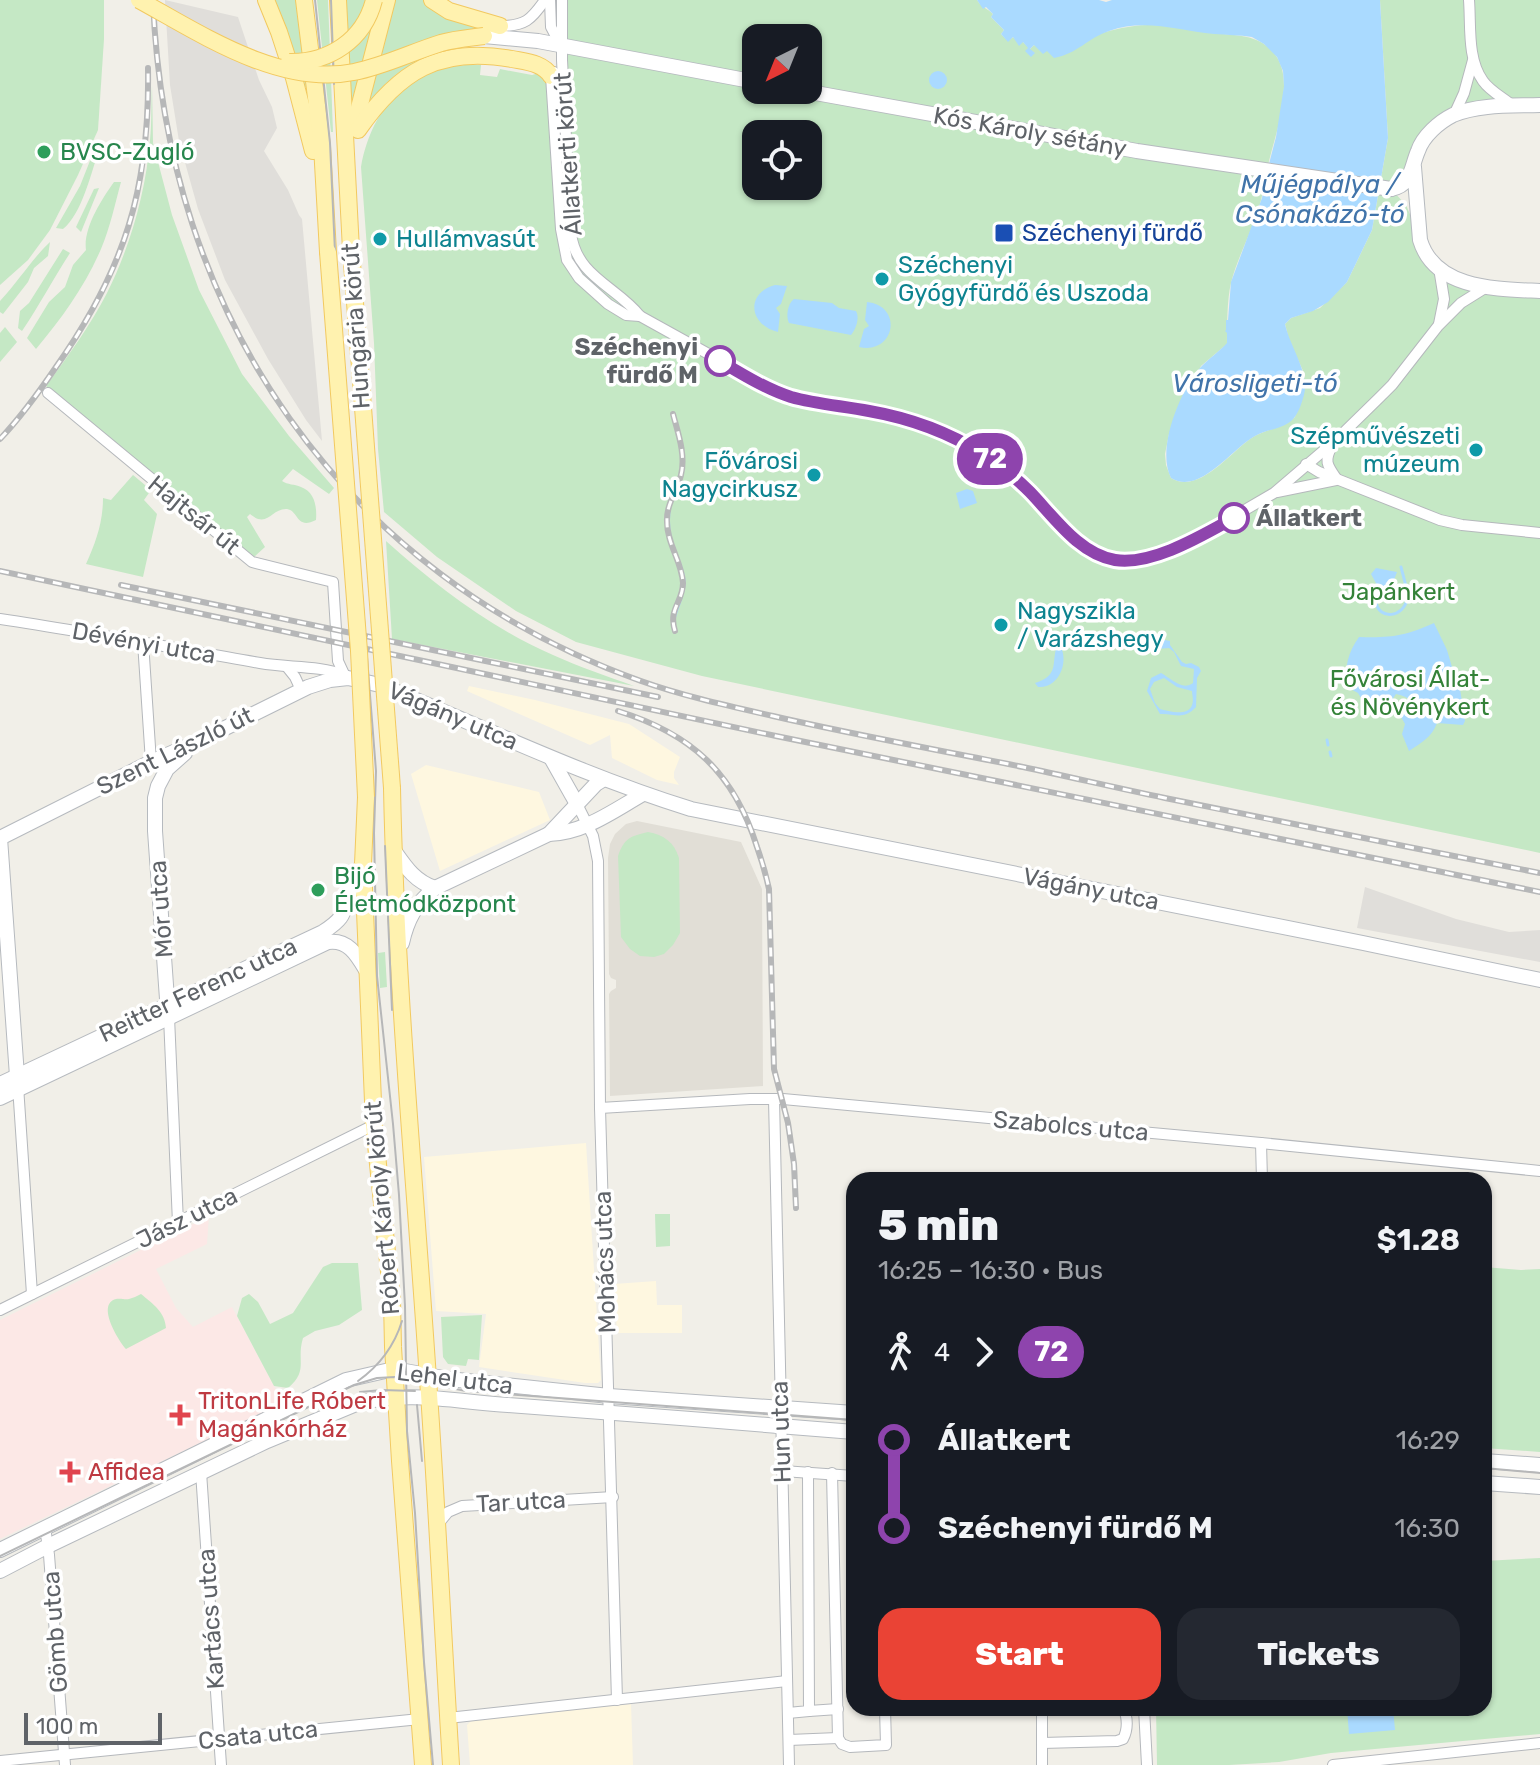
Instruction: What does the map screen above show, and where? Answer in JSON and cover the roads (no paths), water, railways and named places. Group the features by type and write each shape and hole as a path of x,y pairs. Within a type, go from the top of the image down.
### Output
{"main road":[{"path":"139,0 244,55 297,71 325,74 374,67 442,43 484,36"},
{"name":"Hungária körút","path":"304,0 322,146 359,651"},
{"name":"Hungária körút","path":"338,0 351,250 381,652"},
{"path":"432,0 449,11 500,26"},
{"path":"244,55 288,62 330,55 344,46 382,4"},
{"path":"348,181 359,108 382,4"},
{"path":"266,5 279,32 294,78 316,168 324,185"},
{"path":"358,130 383,97 404,79 450,58 480,55 513,59 535,64 548,70 551,76"},
{"name":"Róbert Károly körút","path":"359,651 366,797 363,864 366,970 374,1125 392,1301 394,1369 423,1765"},
{"name":"Róbert Károly körút","path":"381,652 392,788 409,1138 428,1375 451,1765"}],"street":[{"path":"500,26 518,26 529,20 548,0"},
{"path":"548,0 551,27 562,53"},
{"path":"562,0 562,53"},
{"path":"1469,0 1473,60 1480,78 1514,106"},
{"path":"500,26 524,33 562,53 742,80"},
{"path":"484,36 538,41"},
{"name":"Állatkerti körút","path":"562,53 551,76 561,229 567,260 579,278 608,304 626,315 640,316"},
{"name":"Állatkerti körút","path":"562,53 573,246 586,269 640,316 789,396 902,418 956,439 984,454 1007,472 1079,542 1094,553 1115,560 1145,557 1180,546 1274,493 1336,440 1392,385 1438,326 1461,303 1485,288"},
{"path":"1454,115 1473,60"},
{"name":"Kós Károly sétány","path":"822,94 1137,151 1389,189"},
{"path":"1418,233 1414,167 1418,150 1438,124 1454,115 1480,108 1540,105"},
{"path":"1389,189 1404,183 1414,167"},
{"path":"1389,189 1406,205 1422,248 1439,268 1459,281 1485,288 1540,291"},
{"path":"1438,326 1444,299 1439,268"},
{"name":"Hajtsár út","path":"48,393 252,562 333,582 338,661 349,676"},
{"path":"1336,440 1327,460 1328,467 1338,480"},
{"path":"1306,464 1338,480 1440,520 1540,533"},
{"path":"1274,493 1338,480"},
{"name":"Dévényi utca","path":"0,619 287,667 329,670 349,676"},
{"path":"143,642 151,762"},
{"path":"329,670 338,661"},
{"path":"287,667 301,690"},
{"name":"Szent László út","path":"0,838 301,690 349,676"},
{"name":"Vágány utca","path":"349,676 380,685 551,757 608,790 643,794 749,822 1540,980"},
{"path":"158,786 167,769 199,741"},
{"path":"551,757 588,825"},
{"path":"136,769 146,771 158,786"},
{"path":"399,959 408,919 422,898 435,888 549,834 596,784 608,790 603,817"},
{"name":"Mór utca","path":"158,786 155,831 168,1011 178,1223"},
{"path":"549,834 565,834 588,825 643,794"},
{"name":"Mohács utca","path":"588,825 598,861 600,1108 617,1700"},
{"path":"0,838 32,1294"},
{"path":"393,849 412,875 435,888"},
{"name":"Reitter Ferenc utca","path":"0,1098 18,1082 168,1011 328,929 342,917 363,864"},
{"name":"Reitter Ferenc utca","path":"168,1011 328,942 339,941 348,945 366,970"},
{"name":"Reitter Ferenc utca","path":"0,1084 18,1082"},
{"name":"Szabolcs utca","path":"600,1108 774,1099 1540,1171"},
{"name":"Hun utca","path":"774,1099 789,1765"},
{"name":"Jász utca","path":"0,1310 374,1125"},
{"path":"1261,1143 1262,1172"},
{"name":"Lehel utca","path":"0,1550 346,1380 394,1369 449,1379 609,1396 846,1412"},
{"name":"Lehel utca","path":"0,1571 267,1441 356,1404 396,1397 846,1431"},
{"path":"1492,1462 1540,1465"},
{"path":"783,1471 846,1475"},
{"name":"Kartács utca","path":"201,1472 221,1765"},
{"path":"808,1472 809,1711"},
{"path":"832,1473 838,1738 850,1747 886,1745 885,1716"},
{"path":"1492,1484 1540,1487"},
{"name":"Tar utca","path":"436,1525 448,1512 462,1506 613,1497"},
{"name":"Gömb utca","path":"45,1527 65,1760"},
{"path":"448,1718 787,1681"},
{"path":"788,1713 838,1709"},
{"path":"1042,1716 1042,1765"},
{"path":"1042,1743 1117,1741 1123,1739 1126,1732 1125,1716"},
{"path":"1144,1716 1147,1765"},
{"name":"Csata utca","path":"0,1761 65,1760 420,1719"},
{"path":"789,1740 838,1738"},
{"path":"1333,1765 1416,1760 1540,1743"}],"water":[{"name":"Műjégpálya / Csónakázó-tó","path":"977,0 1380,0 1388,138 1372,230 1347,282 1328,302 1291,318 1285,324 1304,378 1304,395 1296,416 1286,424 1255,436 1204,476 1182,482 1171,478 1167,466 1168,437 1178,405 1192,378 1227,343 1225,331 1231,282 1262,198 1276,137 1284,86 1283,71 1277,57 1252,37 1149,25 1109,31 1054,58 1047,51 1043,54 1034,45 1030,49 1035,53 1031,57 1025,51 1028,48 1023,42 1019,46 1013,37 1008,42 1001,34 1004,30 991,17 993,14 986,7 983,9"},
{"path":"938,71 947,80 938,89 929,80"},
{"path":"775,285 787,286 781,304 776,308 780,314 778,332 761,323 754,309 759,295"},
{"path":"794,299 832,303 839,308 856,311 854,330 851,335 789,323 788,311"},
{"path":"867,302 879,305 890,320 887,337 871,348 859,347 864,329 869,326 865,320"},
{"path":"967,489 973,491 977,503 960,509 956,493"},
{"path":"1376,568 1397,572 1392,585 1376,588 1371,574"},
{"path":"1434,623 1458,676 1465,721 1463,725 1437,723 1429,736 1409,751 1402,734 1405,724 1401,717 1389,710 1375,716 1358,693 1347,687 1347,667 1352,648 1359,637 1398,635","holes":["1396,694 1413,703 1417,714 1406,712 1394,703 1392,700"]},
{"path":"1160,639 1170,641 1182,662 1191,663 1201,671 1197,678 1196,707 1187,714 1160,714 1147,691 1151,678 1161,673 1181,685 1193,683 1194,669 1181,666 1169,648 1154,647","holes":["1164,678 1177,687 1192,691 1190,709 1178,712 1160,709 1150,689 1154,682"]},
{"path":"1058,643 1063,656 1061,671 1052,683 1038,687 1035,683 1052,672"},
{"path":"1348,1716 1394,1716 1395,1730 1349,1734"}],"waterway":[{"path":"670,506 670,534 684,580 675,616"},
{"path":"1378,589 1376,602 1382,612 1392,614 1401,610 1407,599 1401,567"},
{"path":"1327,740 1328,745"},
{"path":"1330,752 1331,756"}],"tram line":[{"path":"315,0 330,143 335,252 376,771 377,976 399,1195 407,1431 433,1765"},
{"path":"331,0 334,84"},
{"path":"385,846 392,1010"},
{"path":"358,1381 385,1355 402,1321"},
{"path":"0,1556 354,1385 377,1378 395,1377 466,1391 846,1419"},
{"path":"360,1392 415,1391"},
{"path":"417,1405 422,1461"},
{"path":"1492,1469 1540,1473"}],"railway":[{"path":"153,0 165,115 192,224 234,325 289,418 358,501 440,574 535,634 641,681 723,704 835,730 1540,873"},
{"path":"0,439 36,395 80,331 116,261 138,190 144,152 148,68"},
{"path":"673,414 683,460 667,516 669,538 683,583 674,611 675,631"},
{"path":"0,571 776,736 1540,892"},
{"path":"121,585 658,697"},
{"path":"618,711 668,732 707,760 736,798 757,847 769,889 774,1069 788,1123 796,1208"}],"place":[{"name":"BVSC-Zugló","path":"44,152"},
{"name":"Széchenyi fürdő","path":"1004,233"},
{"name":"Hullámvasút","path":"380,239"},
{"name":"Széchenyi Gyógyfürdő és Uszoda","path":"882,279"},
{"name":"Széchenyi fürdő M","path":"720,361"},
{"name":"Szépművészeti múzeum","path":"1476,450"},
{"name":"Fővárosi Nagycirkusz","path":"814,475"},
{"name":"Állatkert","path":"1234,518"},
{"name":"Nagyszikla / Varázshegy","path":"1001,625"},
{"name":"Bijó Életmódközpont","path":"318,890"},
{"name":"TritonLife Róbert Magánkórház","path":"180,1415"},
{"name":"Affidea","path":"70,1472"}],"water label":[{"name":"Városligeti-tó","path":"1255,383"}],"park label":[{"name":"Japánkert","path":"1398,592"},
{"name":"Fővárosi Állat- és Növénykert","path":"1410,693"}]}
